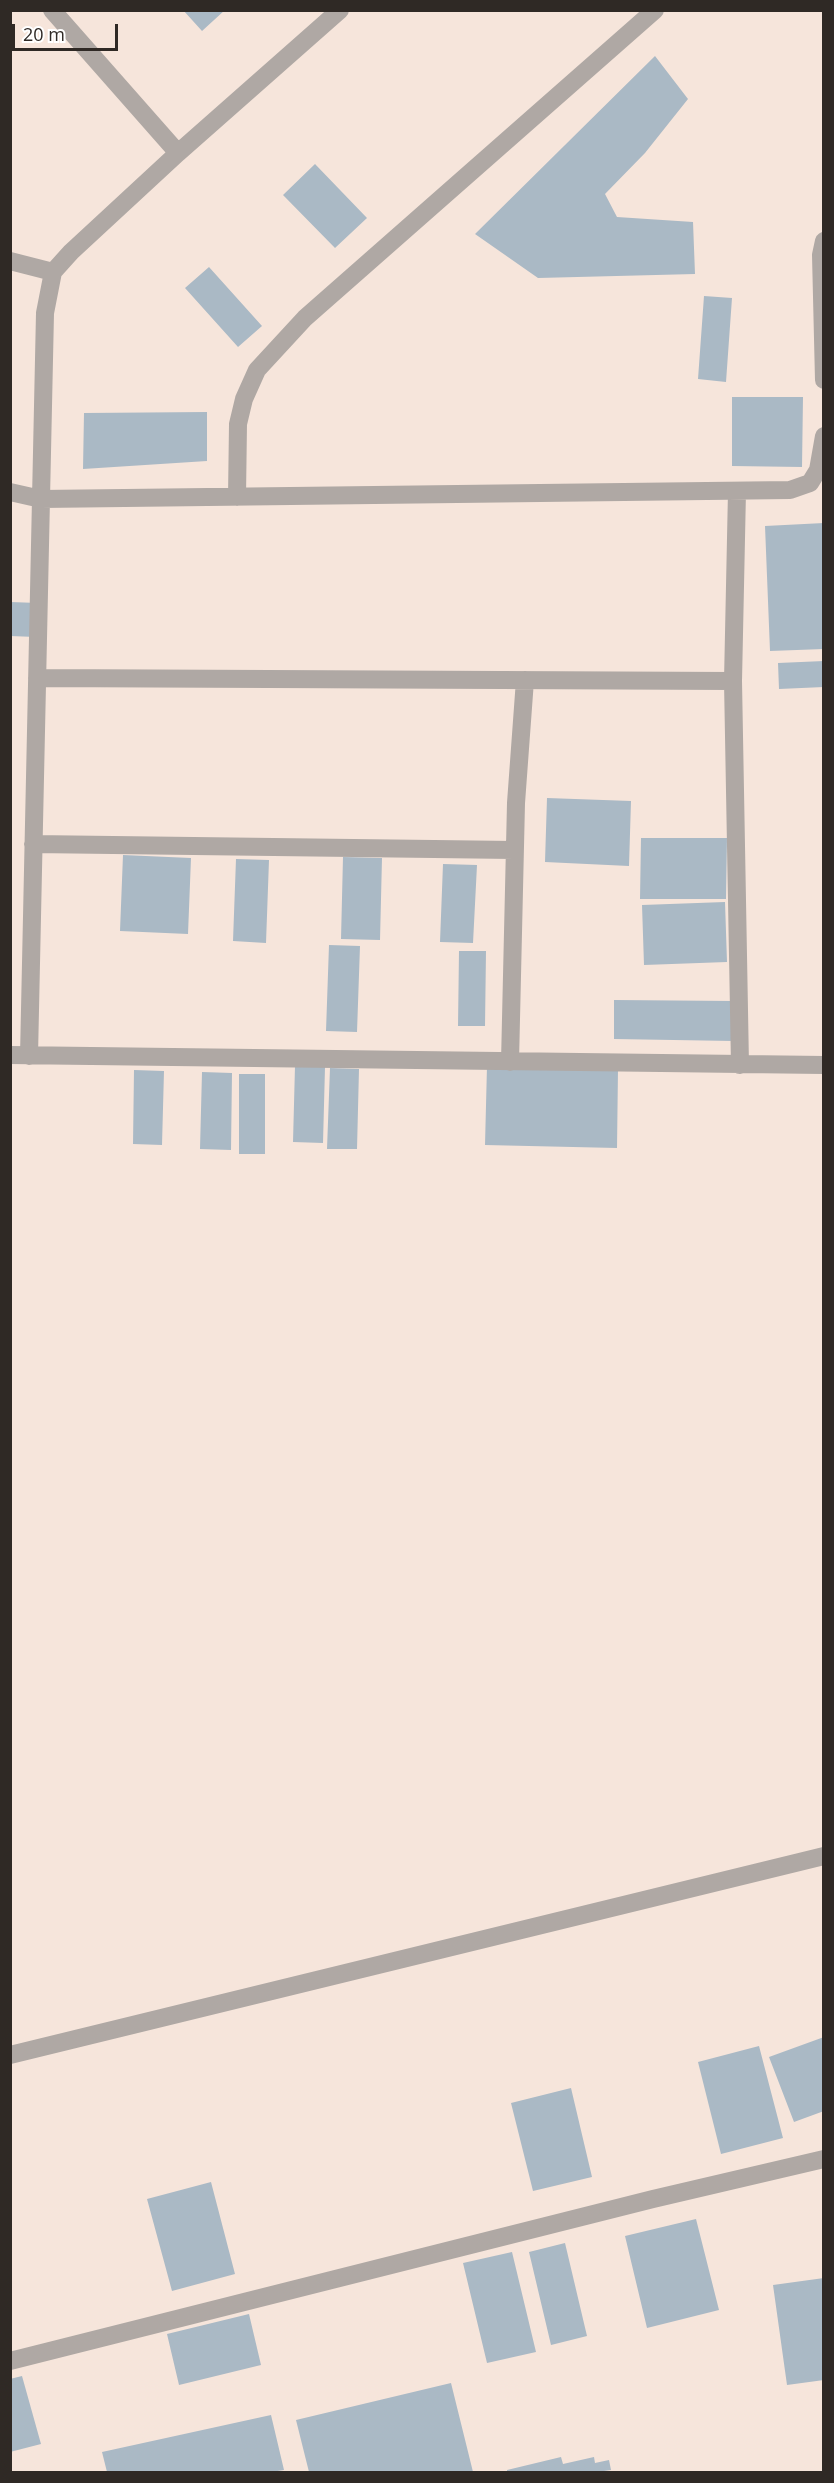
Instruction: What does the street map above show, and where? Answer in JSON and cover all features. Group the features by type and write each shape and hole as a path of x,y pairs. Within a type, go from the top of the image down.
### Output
{"street":[{"path":"52,10 178,153"},
{"path":"29,1056 45,313 53,272 71,252 178,153 340,10"},
{"path":"237,497 238,424 244,399 257,370 305,318 655,10"},
{"path":"824,241 820,255 824,380"},
{"path":"10,261 53,272"},
{"path":"10,492 41,499 790,490 810,483 818,470 824,435"},
{"path":"737,491 733,681 740,1065"},
{"path":"37,678 733,681"},
{"path":"510,1062 514,850 525,680"},
{"path":"33,844 514,850"},
{"path":"10,1055 824,1065"},
{"path":"10,2055 824,1856"},
{"path":"10,2361 631,2204 824,2160"}],"building":[{"path":"183,10 225,10 202,31"},
{"path":"655,56 688,99 645,153 605,194 617,217 693,222 695,274 538,278 475,234"},
{"path":"315,164 367,218 335,248 283,195"},
{"path":"209,267 262,326 238,347 185,288"},
{"path":"704,296 732,298 726,382 698,379"},
{"path":"732,397 803,397 802,467 732,466"},
{"path":"207,412 207,461 83,469 84,413"},
{"path":"824,523 824,649 770,651 765,526"},
{"path":"10,602 38,603 36,637 10,636"},
{"path":"824,661 824,687 779,689 778,663"},
{"path":"547,798 631,801 629,866 545,862"},
{"path":"641,838 727,838 726,899 640,899"},
{"path":"123,855 191,858 188,934 120,931"},
{"path":"343,857 382,858 380,940 341,939"},
{"path":"236,859 269,860 266,943 233,941"},
{"path":"443,864 477,865 473,943 440,942"},
{"path":"725,902 727,962 644,965 642,905"},
{"path":"329,945 360,946 357,1032 326,1031"},
{"path":"459,951 486,951 485,1026 458,1026"},
{"path":"614,1000 733,1001 733,1041 614,1039"},
{"path":"295,1066 325,1067 323,1143 293,1142"},
{"path":"487,1066 618,1069 617,1148 485,1145"},
{"path":"330,1068 359,1069 357,1149 327,1149"},
{"path":"134,1070 164,1071 162,1145 133,1144"},
{"path":"202,1072 232,1073 231,1150 200,1149"},
{"path":"239,1074 265,1074 265,1154 239,1154"},
{"path":"824,2037 824,2111 794,2122 769,2057"},
{"path":"759,2046 783,2138 721,2154 698,2062"},
{"path":"571,2088 592,2177 533,2191 511,2103"},
{"path":"211,2182 235,2274 172,2291 147,2199"},
{"path":"696,2219 719,2310 647,2328 625,2236"},
{"path":"565,2243 587,2336 551,2345 529,2252"},
{"path":"512,2252 536,2352 487,2363 463,2263"},
{"path":"824,2278 824,2380 787,2385 773,2285"},
{"path":"249,2314 261,2365 179,2385 167,2334"},
{"path":"22,2376 41,2444 10,2452 10,2379"},
{"path":"451,2383 473,2472 309,2472 296,2420"},
{"path":"271,2415 284,2470 271,2472 107,2472 102,2452"},
{"path":"561,2457 563,2464 594,2457 595,2463 609,2460 611,2470 507,2472 507,2470"}]}
